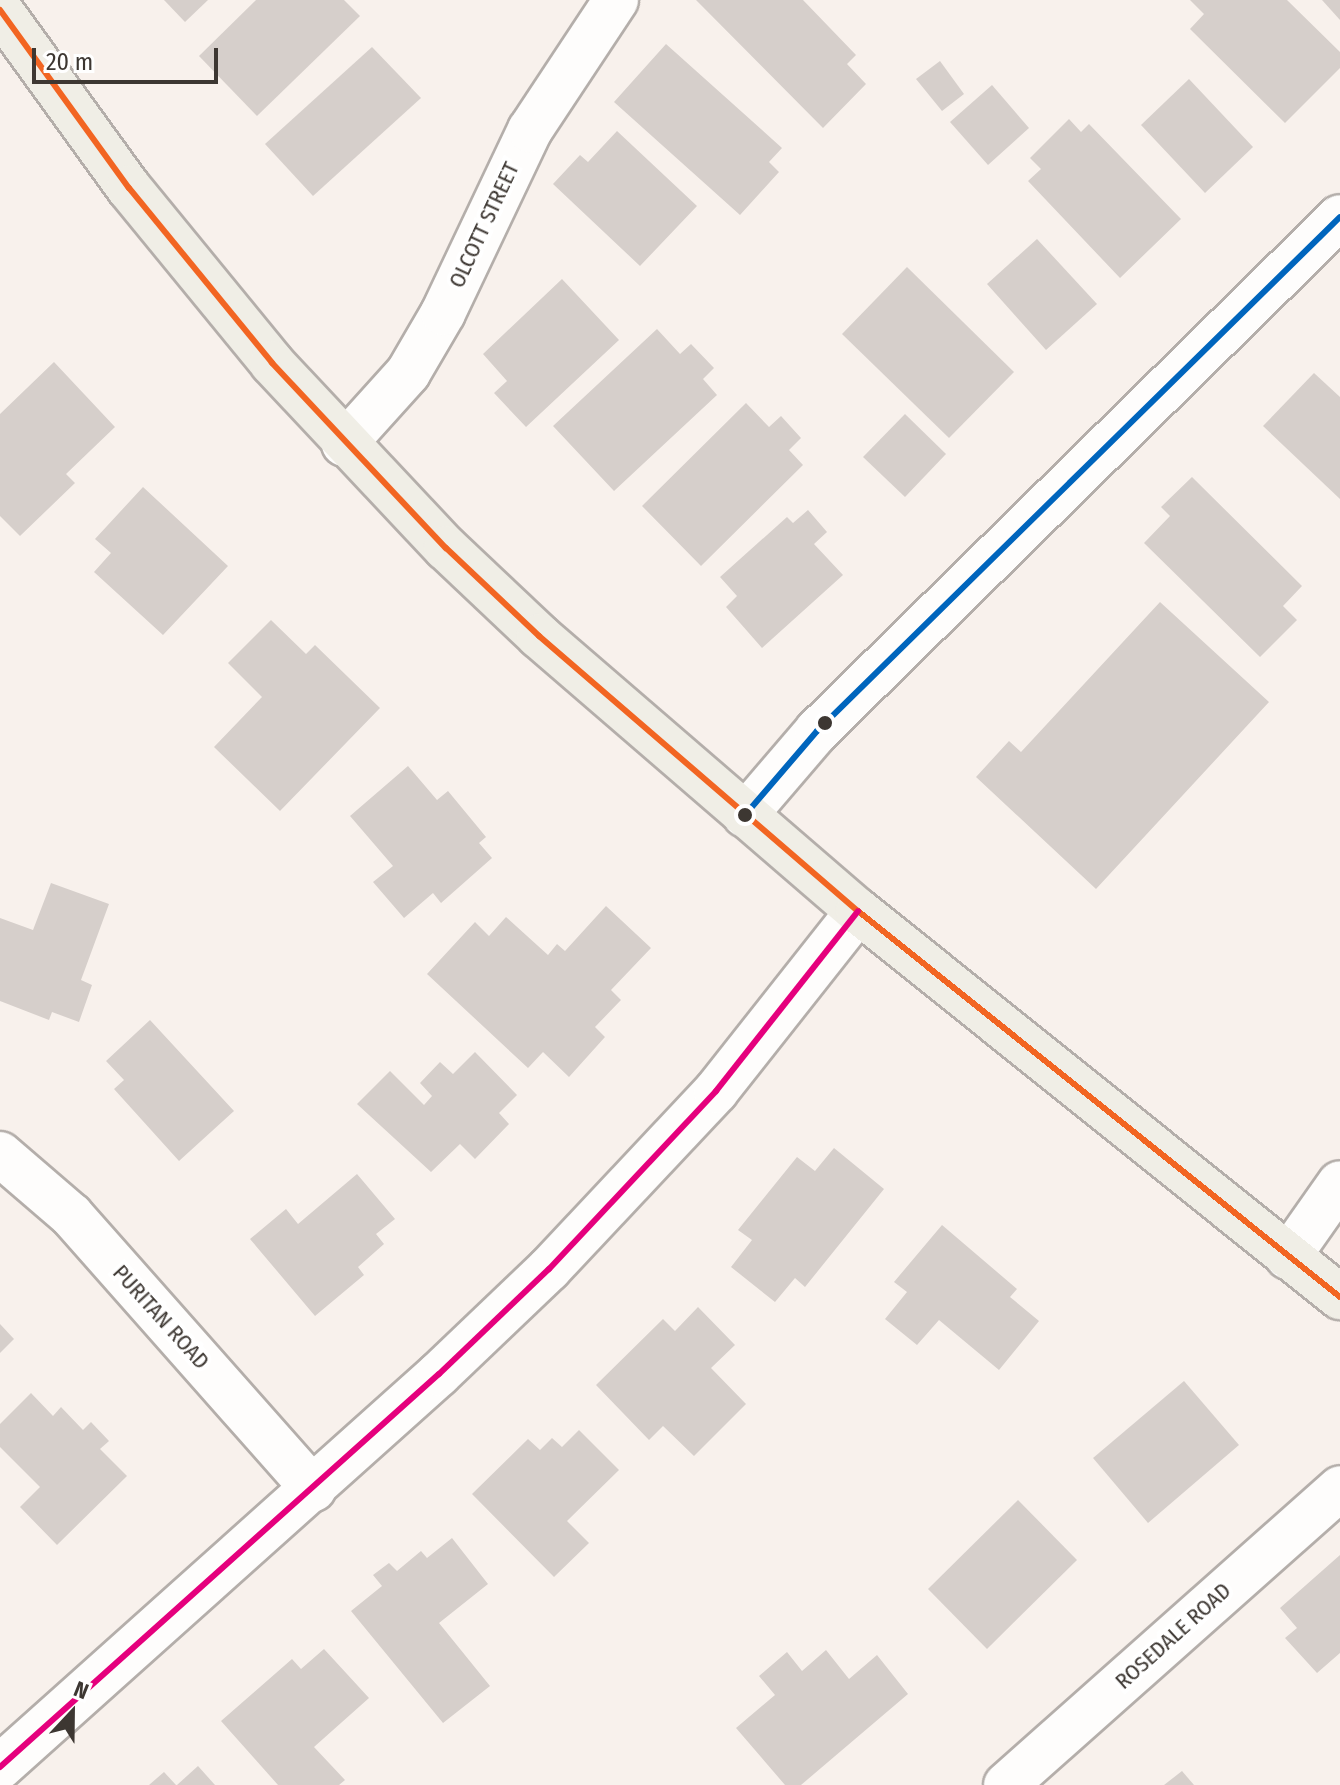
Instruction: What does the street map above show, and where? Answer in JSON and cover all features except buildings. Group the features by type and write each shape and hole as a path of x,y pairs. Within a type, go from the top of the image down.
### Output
{"main road":[{"path":"0,10 129,188 344,444 539,636 858,911 1340,1297"}],"street":[{"name":"OLCOTT STREET","path":"344,444 408,373 443,313 530,130 616,0"},
{"path":"745,815 817,731 1340,217"},
{"path":"0,1767 439,1374 639,1176 716,1091 858,911"},
{"name":"PURITAN ROAD","path":"0,1154 71,1215 313,1489"},
{"path":"1288,1257 1340,1183"},
{"name":"ROSEDALE ROAD","path":"1006,1785 1340,1488"}],"transit line":[{"path":"0,10 129,188 272,363 446,548 539,636 858,911 1340,1297"},
{"path":"745,815 817,731 1340,217"},
{"path":"0,1767 439,1374 549,1269 716,1091 858,911"}]}
